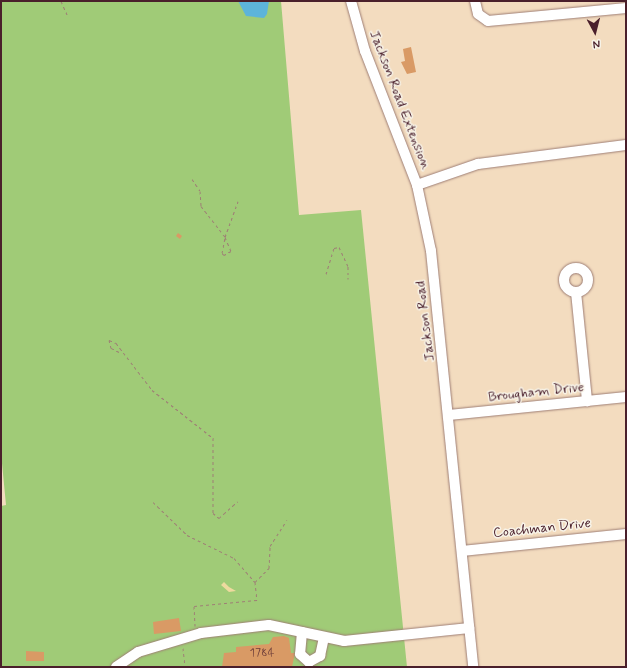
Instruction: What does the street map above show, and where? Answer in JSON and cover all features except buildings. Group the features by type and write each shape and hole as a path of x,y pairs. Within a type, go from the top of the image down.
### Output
{"street":[{"name":"Jackson Road Extension","path":"351,1 367,58 417,185"},
{"path":"475,1 478,14 488,21 626,8"},
{"path":"417,185 478,164 626,145"},
{"name":"Jackson Road","path":"417,185 431,251 449,414 473,667"},
{"path":"576,292 587,400"},
{"name":"Brougham Drive","path":"449,414 626,397"},
{"name":"Coachman Drive","path":"462,551 626,534"},
{"path":"116,667 138,652 214,631 269,626 344,641 469,625"},
{"path":"302,632 302,659 315,660 325,637"}],"path":[{"path":"61,1 68,17"},
{"path":"192,179 200,191 201,206 226,237 231,251 224,255 222,252 226,237 238,201"},
{"path":"326,274 334,248 339,247 348,266 348,279"},
{"path":"120,352 111,348 110,340 116,343 120,352 152,390 213,438 213,513 219,518 238,501"},
{"path":"153,502 187,535 234,558 255,582 257,600 194,606 195,623 191,632"},
{"path":"255,582 269,568 270,546 287,520"},
{"path":"183,643 185,667"}],"green space":[{"path":"1,1 281,1 299,215 361,210 407,667 1,667 1,506 6,505 1,453"}],"sand":[{"path":"224,582 236,591 229,592 221,585"}],"water":[{"path":"238,1 269,1 267,14 264,18 246,16"}]}
